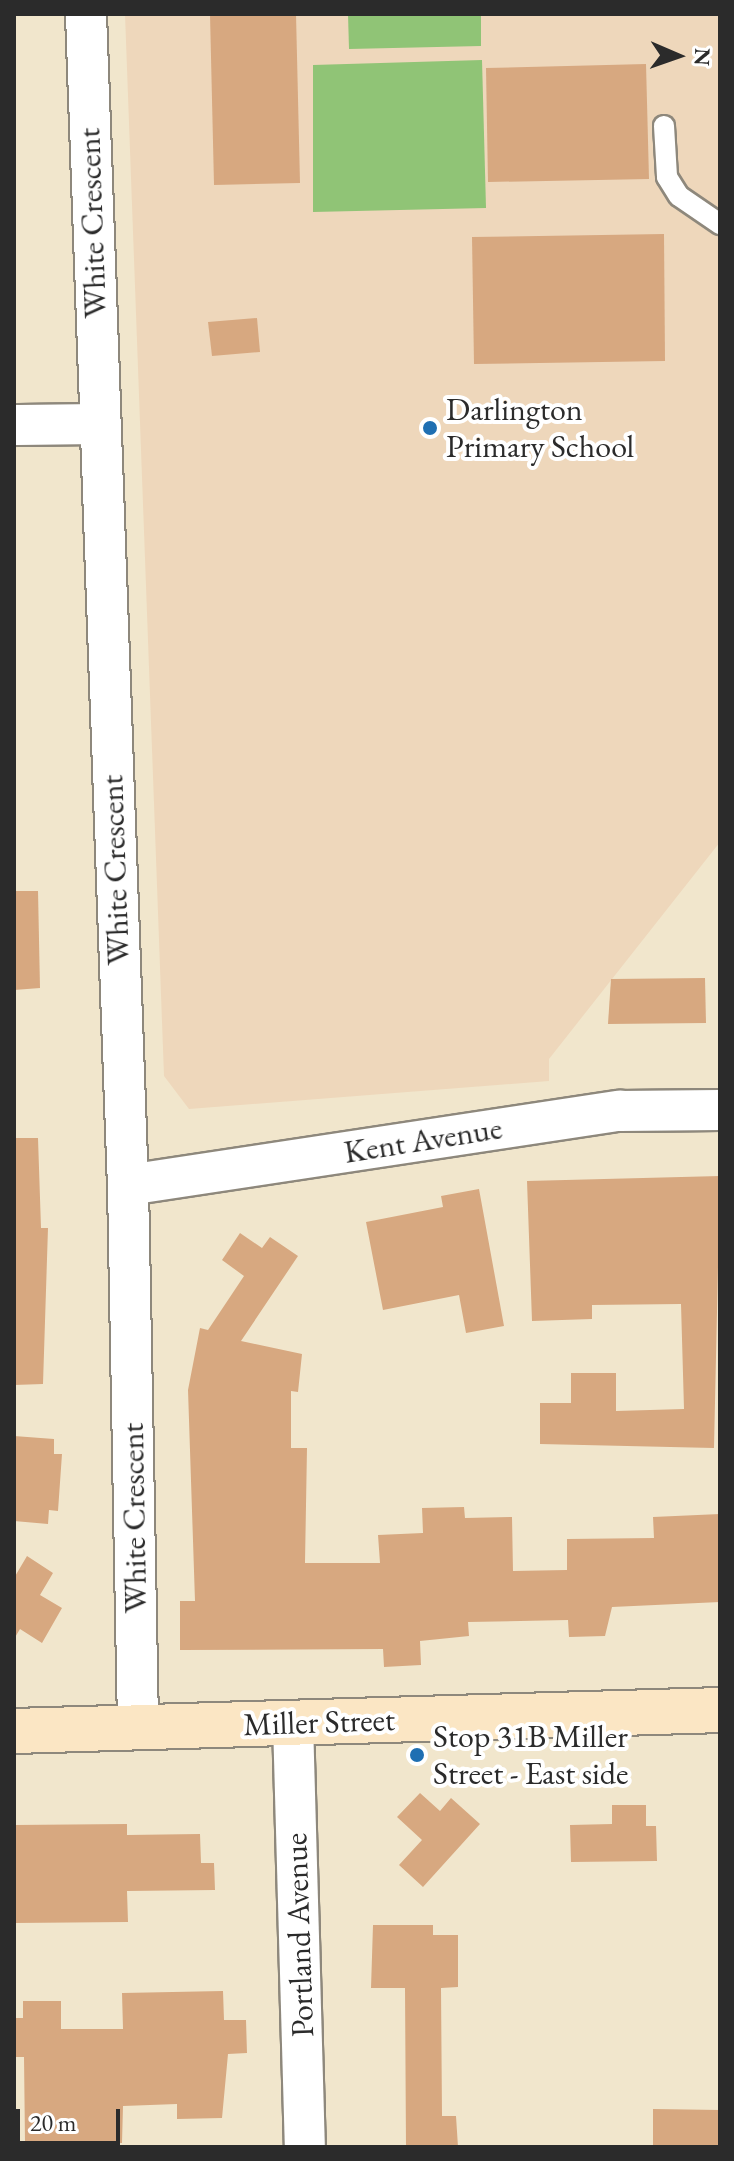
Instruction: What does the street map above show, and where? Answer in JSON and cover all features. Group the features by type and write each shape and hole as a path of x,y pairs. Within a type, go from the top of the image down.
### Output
{"street":[{"name":"White Crescent","path":"86,14 98,424 128,1185 138,1727"},
{"path":"14,425 98,424"},
{"name":"Kent Avenue","path":"128,1185 620,1111 720,1110"},
{"name":"Miller Street","path":"14,1731 720,1710"},
{"name":"Portland Avenue","path":"293,1722 305,2147"}],"lane":[{"path":"664,126 667,177 679,196 720,224"}],"shaded area":[{"name":"Darlington Primary School","path":"125,14 720,14 720,842 549,1059 549,1081 189,1109 164,1076"}],"green space":[{"path":"348,14 481,14 481,46 349,49"},
{"path":"482,60 486,208 313,212 313,65"}],"building":[{"path":"210,14 296,14 300,183 214,185"},
{"path":"646,64 649,179 488,182 486,68"},
{"path":"664,234 665,361 474,364 472,237"},
{"path":"257,318 260,352 212,356 208,322"},
{"path":"14,891 38,891 40,988 14,990"},
{"path":"705,978 706,1023 608,1024 611,979"},
{"path":"14,1138 38,1138 41,1228 48,1228 43,1384 14,1385"},
{"path":"720,1176 714,1448 540,1444 540,1403 571,1403 571,1373 616,1373 616,1411 684,1409 681,1304 592,1305 592,1319 532,1321 527,1181"},
{"path":"479,1189 504,1326 466,1333 459,1295 383,1310 366,1222 443,1207 441,1196"},
{"path":"240,1233 262,1248 270,1237 298,1256 241,1341 302,1354 298,1392 291,1391 291,1448 307,1448 305,1563 380,1563 378,1535 423,1533 422,1508 464,1507 465,1518 512,1517 513,1571 567,1570 567,1539 654,1538 653,1517 720,1514 720,1602 612,1607 605,1636 569,1637 568,1620 468,1622 469,1636 420,1641 421,1665 384,1667 383,1649 180,1650 180,1601 195,1601 188,1390 200,1328 208,1330 244,1276 222,1260"},
{"path":"14,1436 54,1439 54,1454 62,1454 58,1511 49,1510 48,1524 14,1521"},
{"path":"27,1556 53,1573 40,1595 62,1608 42,1643 20,1629 14,1639 14,1578"},
{"path":"420,1793 440,1811 451,1798 480,1824 423,1887 399,1865 422,1840 397,1817"},
{"path":"612,1805 646,1805 646,1826 656,1826 657,1861 571,1862 570,1825 612,1824"},
{"path":"127,1824 127,1835 200,1834 201,1863 214,1863 215,1890 127,1891 128,1922 14,1923 14,1825"},
{"path":"373,1925 433,1925 433,1935 458,1935 458,1987 441,1988 442,2116 456,2116 458,2147 406,2147 405,1988 371,1988"},
{"path":"223,1991 224,2020 246,2020 247,2053 228,2054 222,2118 177,2119 177,2104 123,2106 122,2143 25,2143 24,2057 14,2057 14,2018 23,2018 23,2001 61,2001 61,2029 123,2029 122,1993"},
{"path":"653,2109 720,2110 720,2147 653,2147"}],"place":[{"name":"Darlington Primary School","path":"430,428"},
{"name":"Stop 31B Miller Street - East side","path":"417,1755"}]}
